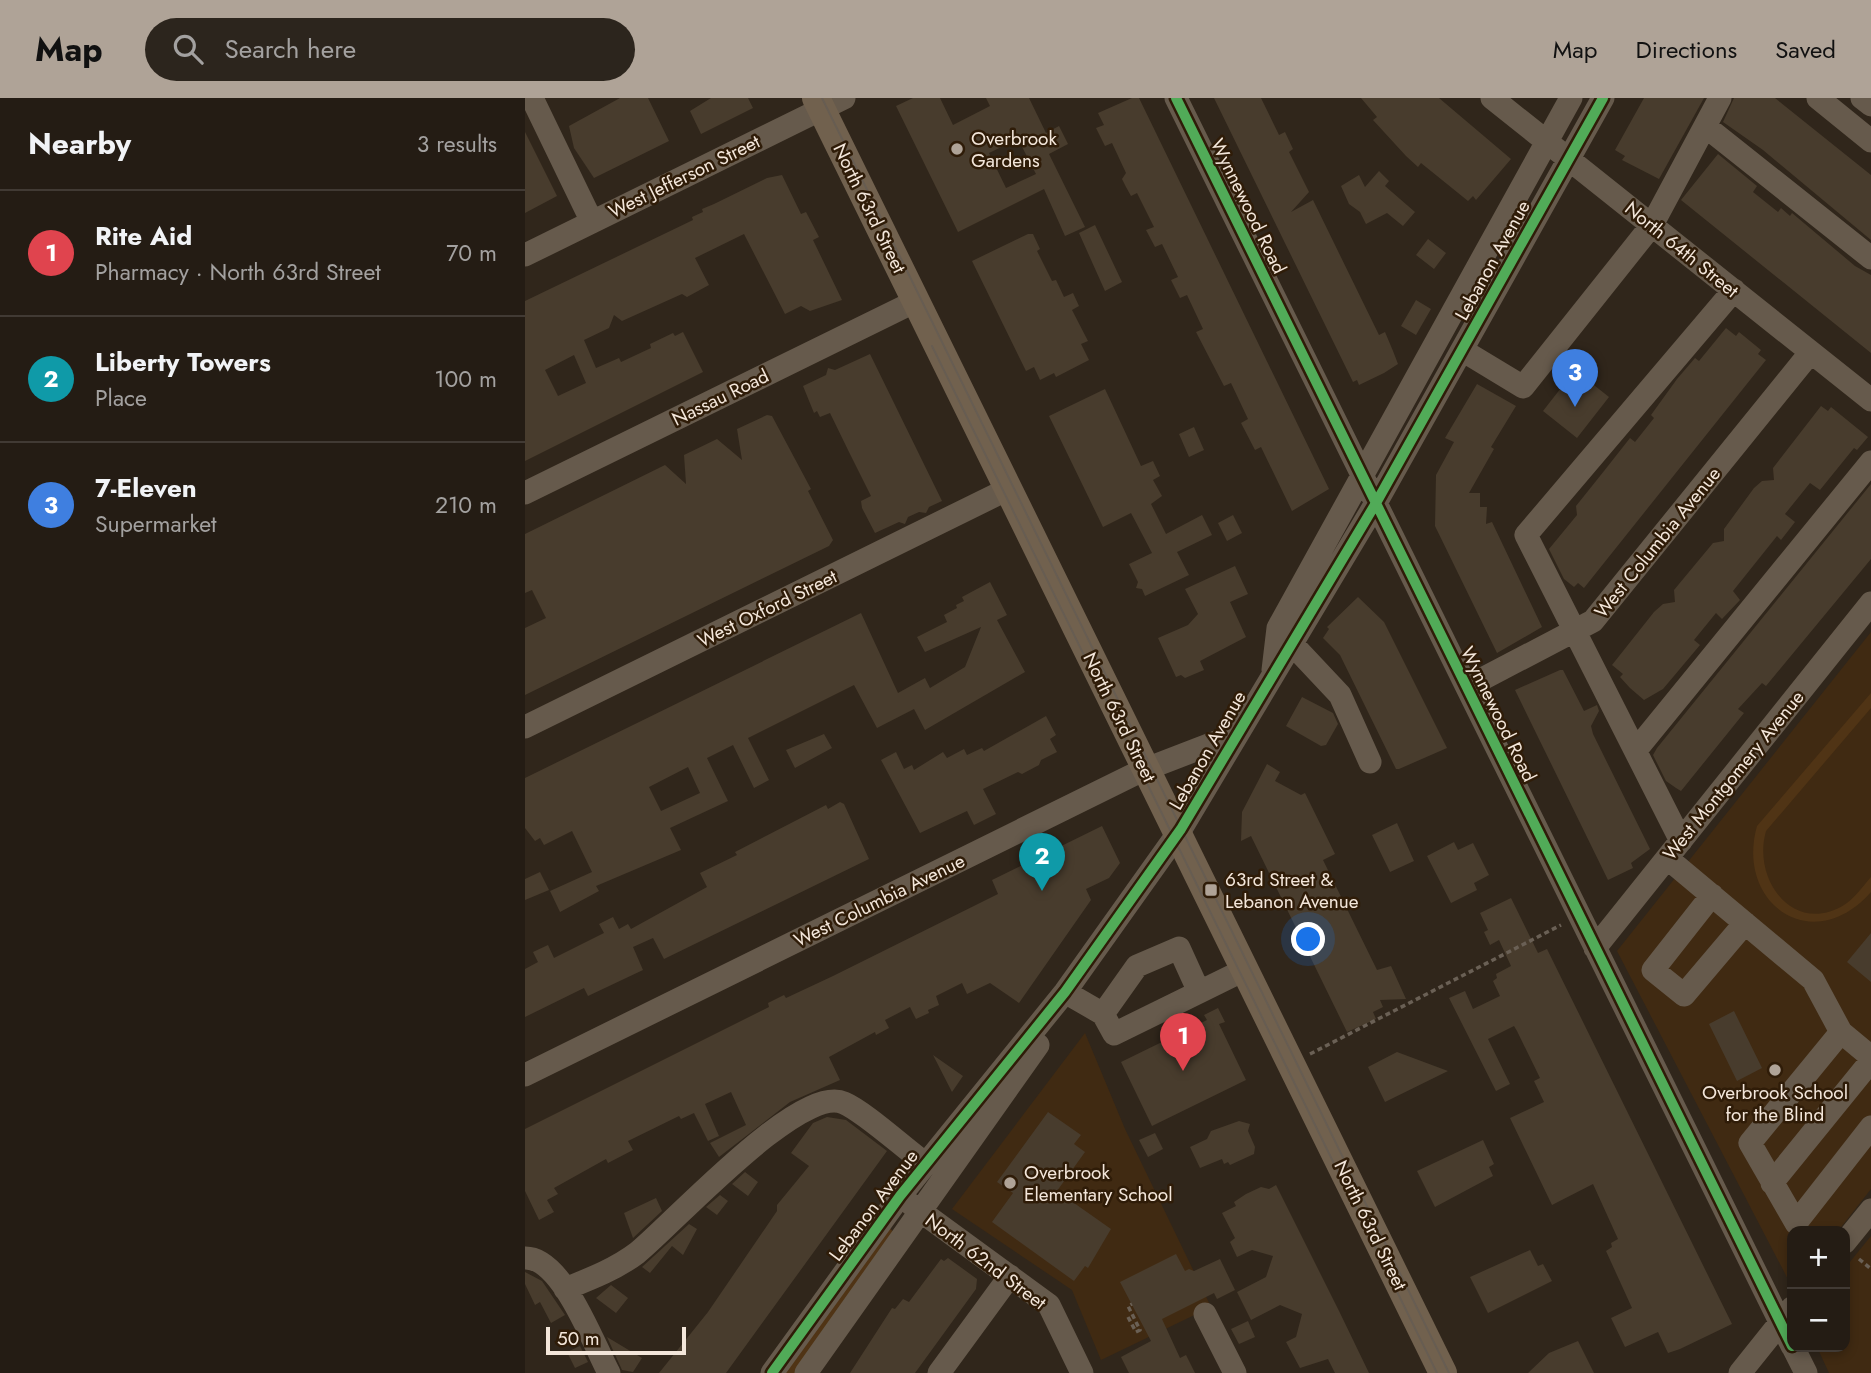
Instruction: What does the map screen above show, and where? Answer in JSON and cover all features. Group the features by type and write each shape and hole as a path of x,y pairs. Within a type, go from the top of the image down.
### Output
{"main road":[{"name":"North 63rd Street","path":"827,102 916,301 1443,1373"}],"street":[{"path":"532,98 592,222"},
{"name":"Wynnewood Road","path":"1176,98 1595,948 1787,1316"},
{"name":"North 64th Street","path":"1492,98 1871,400"},
{"name":"Lebanon Avenue","path":"1272,673 1278,628 1571,98"},
{"name":"Lebanon Avenue","path":"772,1373 900,1196 1065,992 1178,834 1376,503 1603,98"},
{"path":"1462,350 1523,387 1652,225 1720,98"},
{"path":"1818,98 1871,141"},
{"path":"1862,98 1871,105"},
{"name":"West Jefferson Street","path":"525,255 827,102"},
{"path":"1705,126 1871,258"},
{"path":"1474,272 1498,285"},
{"path":"1734,290 1526,535 1636,750 1674,849 1712,895 1812,980 1841,1032 1871,1059 1772,1183"},
{"name":"Nassau Road","path":"525,493 916,301"},
{"name":"West Columbia Avenue","path":"1467,687 1593,621 1810,353"},
{"path":"1636,750 1871,462"},
{"name":"West Oxford Street","path":"525,727 1008,489"},
{"name":"West Montgomery Avenue","path":"1595,948 1871,603"},
{"path":"1293,645 1340,695 1370,762"},
{"name":"West Columbia Avenue","path":"525,1075 1146,769 1237,734"},
{"path":"1712,895 1653,970 1684,995 1745,923"},
{"path":"1109,1024 1137,966 1179,948 1199,992"},
{"path":"1109,1024 1199,992 1245,970"},
{"path":"1065,992 1109,1024"},
{"name":"Lebanon Avenue","path":"806,1373 923,1213 1037,1046 1065,992"},
{"path":"1841,1032 1750,1143 1796,1223 1871,1127"},
{"path":"565,1289 595,1277 634,1255 751,1146 797,1116 826,1103 843,1102 926,1164"},
{"name":"North 62nd Street","path":"900,1196 1049,1305 1082,1373"},
{"path":"1852,1251 1871,1210"},
{"path":"525,1258 539,1259 549,1266 565,1289 608,1373"},
{"path":"939,1373 1010,1276"},
{"path":"1205,1314 1235,1373"},
{"path":"1740,1373 1787,1316"},
{"name":"Wynnewood Road","path":"1795,1352 1806,1373"}],"path":[{"path":"1291,1063 1579,916"},
{"path":"1852,1251 1871,1269"},
{"path":"1128,1317 1136,1332 1140,1330 1128,1306 1132,1304"}],"shaded area":[{"name":"Overbrook School for the Blind","path":"1871,632 1871,1189 1842,1226 1787,1226 1787,1277 1617,951"},
{"path":"1871,693 1871,708 1766,831 1763,849 1765,867 1771,884 1793,908 1808,913 1825,913 1848,902 1871,877 1871,892 1849,911 1826,920 1804,921 1784,913 1768,899 1757,878 1753,854 1757,826"},
{"name":"Overbrook Elementary School","path":"1085,1033 1125,1129 1211,1307 1101,1360 1072,1290 952,1209"},
{"path":"889,1228 894,1232 795,1373 785,1373"},
{"path":"1871,1236 1871,1373 1829,1373 1819,1352 1850,1352 1850,1262"}],"building":[{"path":"620,98 648,98 669,141 594,178 574,148 569,126"},
{"path":"711,98 748,98 753,108 701,134 690,111"},
{"path":"913,98 940,98 953,125 990,106 986,98 1029,98 1046,133 1059,126 1068,144 1049,154 1085,227 1065,236 1044,189 958,232 896,106","holes":["1018,139 1036,174 1006,188 989,153"]},
{"path":"1132,98 1139,98 1329,489 1292,511 1261,447 1255,450 1241,423 1248,419 1231,383 1224,386 1196,332 1203,329 1187,295 1180,298 1171,280 1178,277 1162,244 1155,247 1146,230 1154,227 1137,193 1131,196 1122,179 1126,173 1112,143 1105,146 1096,128 1104,125 1098,113"},
{"path":"1214,98 1261,98 1279,135 1285,132 1293,149 1289,152 1309,192 1291,212 1313,200 1379,335 1385,332 1398,364 1359,385 1357,380 1353,382"},
{"path":"1361,98 1439,98 1511,159 1476,200 1473,196 1468,201 1421,163 1418,167 1406,156 1373,120 1377,117"},
{"path":"1644,98 1704,98 1659,179 1622,160 1625,156 1615,150"},
{"path":"1734,98 1775,98 1871,175 1871,240 1763,150 1723,122"},
{"path":"525,132 557,196 525,213"},
{"path":"1718,154 1757,186 1753,192 1778,212 1781,208 1790,216 1792,213 1855,266 1871,275 1871,353 1681,200"},
{"path":"1379,171 1389,181 1385,186 1415,212 1403,226 1387,213 1366,224 1360,212 1349,204 1341,186 1359,175 1365,187"},
{"path":"782,175 801,214 806,212 819,237 813,240 842,300 810,311 801,306 785,314 744,234 695,258 709,285 687,297 682,294 622,321 614,315 609,328 584,340 596,368 619,358 621,362 651,348 650,344 673,333 675,336 683,332 703,372 525,461 525,301 693,220 692,217 703,212 702,209 767,178","holes":["574,355 586,383 558,396 545,370"]},
{"path":"1095,225 1122,282 1105,291 1079,233"},
{"path":"1033,234 1040,249 1037,251 1052,281 1056,280 1064,297 1073,293 1079,306 1072,310 1088,341 1081,344 1089,360 1056,377 1054,373 1040,380 1034,367 1026,371 972,261"},
{"path":"1428,239 1446,253 1434,269 1416,255"},
{"path":"1416,300 1431,309 1416,335 1401,326"},
{"path":"1726,328 1736,336 1739,332 1761,350 1758,354 1766,360 1584,588 1578,583 1574,587 1564,579 1549,549 1577,515 1576,506 1630,438 1635,442 1654,418 1651,415 1677,379 1695,358 1699,361"},
{"path":"870,354 942,501 929,507 926,513 919,512 908,517 905,524 899,522 875,533 861,501 871,496 830,413 820,417 817,411 814,413 803,386 826,375 828,368 835,370"},
{"path":"1575,370 1609,397 1577,438 1543,411"},
{"path":"1477,384 1516,406 1491,447 1494,449 1469,493 1480,493 1480,507 1487,507 1486,524 1492,522 1542,627 1497,653 1435,526 1436,475 1454,442 1445,438"},
{"path":"1105,389 1141,466 1153,461 1160,476 1153,480 1162,496 1151,504 1166,534 1202,515 1212,535 1177,552 1189,575 1145,596 1142,589 1136,588 1138,582 1129,564 1152,553 1131,513 1103,527 1049,416"},
{"path":"1821,406 1828,411 1831,407 1868,437 1857,450 1854,448 1820,490 1810,483 1785,514 1795,522 1781,540 1777,536 1733,591 1740,600 1722,619 1716,613 1694,640 1700,645 1663,689 1644,700 1630,688 1620,677 1623,674 1612,665 1654,612 1663,604 1675,602 1674,590 1713,543 1724,541 1724,529 1754,488 1762,481 1774,480 1773,468"},
{"path":"767,415 772,416 811,489 808,491 833,540 829,546 525,695 525,628 546,618 532,590 525,593 525,534 665,465 686,484 684,455 717,439 742,460 737,429"},
{"path":"1194,427 1204,450 1189,457 1179,434"},
{"path":"1871,484 1871,559 1766,686 1762,683 1738,709 1744,713 1681,791 1676,788 1666,781 1653,755 1657,748"},
{"path":"1233,515 1242,533 1227,541 1218,523"},
{"path":"1235,566 1248,594 1230,602 1246,637 1200,661 1204,670 1185,678 1181,675 1176,677 1158,638 1188,625 1198,614 1185,589"},
{"path":"990,582 1007,615 997,620 1025,672 925,730 914,709 877,728 854,685 748,738 769,780 754,788 733,745 707,758 728,801 670,828 681,850 596,886 599,891 560,912 550,891 592,872 572,831 544,845 540,838 535,841 525,828 525,778 861,613 898,693 925,678 930,688 965,667 981,627 925,652 917,637 947,622 944,615 964,601 962,597","holes":["688,767 700,793 661,811 649,787"]},
{"path":"1358,597 1384,622 1447,748 1399,769 1396,769 1340,655 1323,638 1329,629 1327,627"},
{"path":"1563,670 1584,711 1597,705 1599,711 1591,726 1593,734 1650,849 1631,863 1633,868 1608,880 1515,690"},
{"path":"1302,697 1333,713 1338,724 1326,745 1321,746 1286,726"},
{"path":"1046,716 1056,735 1050,739 1057,752 1022,774 1018,772 983,789 996,814 974,825 967,811 920,833 881,760 896,752 904,769 912,765 914,770 943,752 947,758 964,749 967,755 982,748 984,751"},
{"path":"824,734 832,748 795,768 786,750"},
{"path":"1267,764 1280,772 1275,781 1301,795 1305,793 1335,854 1323,860 1377,970 1391,966 1406,999 1380,1000 1383,1007 1373,1012 1376,1019 1347,1032 1251,836 1241,841 1242,812"},
{"path":"840,802 844,804 869,859 664,959 653,938 633,947 643,970 588,996 584,988 525,1017 525,969 538,962 533,952 548,945 554,958 604,933 599,924 613,917 619,929 628,924 631,929 707,887 700,873 826,805 828,809"},
{"path":"1397,823 1414,861 1390,872 1372,835"},
{"path":"1102,826 1120,863 1109,878 1086,889 1091,900 1019,1003 990,983 967,994 962,983 936,996 939,1005 928,1010 929,1013 916,1019 910,1007 885,1020 889,1028 876,1035 875,1032 829,1057 840,1080 790,1102 719,1157 710,1143 746,1125 731,1092 705,1104 719,1136 708,1141 694,1113 681,1119 679,1116 628,1141 633,1150 608,1163 606,1159 554,1188 558,1194 547,1200 554,1212 539,1220 525,1191 525,1129 769,1007 768,1003 784,995 786,998 833,976 998,894 992,880"},
{"path":"1454,842 1458,850 1473,843 1489,875 1474,883 1477,890 1451,903 1427,856"},
{"path":"540,872 549,890 525,900 525,879"},
{"path":"1511,898 1538,953 1547,949 1732,1324 1680,1349 1668,1353 1658,1332 1625,1347 1611,1318 1632,1308 1606,1251 1612,1247 1611,1243 1618,1239 1593,1184 1552,1205 1510,1118 1544,1102 1534,1081 1540,1078 1517,1031 1514,1026 1488,1039 1510,1084 1496,1091 1449,998 1465,991 1473,1009 1500,996 1493,981 1497,978 1496,974 1511,966 1499,940 1490,945 1484,932 1488,930 1480,913"},
{"path":"1871,933 1871,982 1847,962"},
{"path":"1218,1008 1225,1022 1219,1024 1246,1080 1152,1126 1121,1062 1207,1020 1204,1015"},
{"path":"1734,1011 1762,1068 1737,1081 1709,1024"},
{"path":"1397,1052 1448,1071 1385,1102 1368,1067"},
{"path":"933,1055 963,1076 952,1092"},
{"name":"Overbrook Elementary School","path":"1048,1112 1081,1135 1074,1144 1085,1152 1057,1191 1111,1229 1088,1268 1085,1266 1074,1281 992,1222 1013,1193 997,1182"},
{"path":"827,1117 846,1120 887,1151 726,1373 659,1373 708,1312 777,1211 777,1205 809,1166 791,1153 813,1123"},
{"path":"1239,1121 1250,1124 1248,1131 1255,1147 1254,1154 1230,1165 1228,1162 1224,1164 1222,1159 1200,1168 1190,1147 1207,1139 1211,1131"},
{"path":"1155,1133 1163,1149 1148,1157 1139,1140"},
{"path":"1483,1140 1494,1164 1489,1167 1493,1176 1435,1207 1417,1171"},
{"path":"745,1172 758,1182 748,1196 732,1184"},
{"path":"1276,1185 1369,1373 1335,1373 1328,1359 1300,1368 1286,1342 1296,1337 1302,1314 1280,1305 1251,1320 1237,1292 1266,1277 1273,1256 1252,1250 1237,1257 1230,1242 1235,1238 1222,1213 1236,1206 1234,1202 1246,1194 1261,1187 1269,1189"},
{"path":"720,1195 728,1201 717,1215 706,1207"},
{"path":"656,1198 662,1211 633,1238 624,1213"},
{"path":"689,1224 697,1229 683,1255 672,1246 650,1273 642,1267"},
{"path":"1530,1250 1538,1266 1543,1264 1552,1281 1488,1313 1470,1277"},
{"path":"1176,1254 1185,1271 1194,1271 1220,1259 1235,1290 1217,1299 1214,1293 1162,1319 1180,1358 1186,1355 1195,1373 1129,1373 1121,1357 1151,1341 1120,1282"},
{"path":"948,1258 977,1279 976,1289 915,1373 850,1373 892,1308 895,1309 903,1299 909,1302 941,1259 944,1261"},
{"path":"525,1272 542,1281 565,1315 551,1323 540,1302 535,1305 525,1284"},
{"path":"611,1285 628,1298 616,1313 596,1298"},
{"path":"1248,1321 1255,1337 1239,1344 1231,1329"},
{"path":"607,1337 642,1358 633,1372 622,1370"},
{"path":"1578,1341 1594,1373 1528,1373 1549,1353"},
{"path":"580,1346 588,1362 575,1368 567,1352"}],"tram line":[{"path":"822,98 1449,1373"},
{"path":"932,346 1437,1373"}],"cycle path":[{"path":"1176,98 1787,1336"},
{"path":"772,1373 900,1196 1065,992 1181,829 1376,503 1603,98"}],"place":[{"name":"Overbrook Gardens","path":"957,149"},
{"name":"7-Eleven","path":"1575,407"},
{"name":"63rd Street & Lebanon Avenue","path":"1211,890"},
{"name":"Liberty Towers","path":"1042,891"},
{"name":"Overbrook School for the Blind","path":"1775,1070"},
{"name":"Rite Aid","path":"1183,1071"},
{"name":"Overbrook Elementary School","path":"1010,1183"}]}
